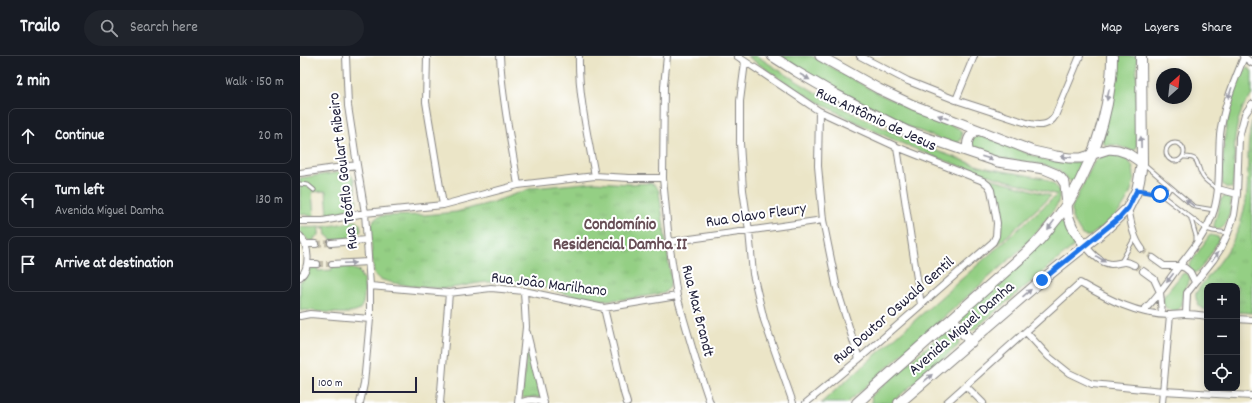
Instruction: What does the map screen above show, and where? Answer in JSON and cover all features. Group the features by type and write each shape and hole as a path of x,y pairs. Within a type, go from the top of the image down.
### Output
{"main road":[{"name":"Avenida Miguel Damha","path":"862,402 1025,254 1047,231 1067,204 1092,155 1106,109 1112,56"},
{"name":"Avenida Miguel Damha","path":"899,403 1128,208 1137,190 1142,163 1140,56"},
{"path":"952,319 971,342"}],"street":[{"name":"Rua Teófilo Goulart Ribeiro","path":"346,56 348,106 366,213 366,240 370,286 370,319 364,384 360,403"},
{"path":"427,56 426,102 443,205"},
{"path":"500,56 504,105 518,185"},
{"path":"579,56 584,116 595,176"},
{"name":"Rua Max Brandt","path":"667,56 664,86 663,178 669,242 676,296 710,403"},
{"name":"Rua Antômio de Jesus","path":"737,56 819,111 897,147 983,181 988,185 992,194 997,223 996,236"},
{"path":"772,56 804,76 907,131 998,162 1044,169 1056,174 1065,184 1068,215 1072,226 1092,254 1106,263 1113,264 1126,261 1134,265"},
{"path":"820,56 879,89 914,105 1033,150 1069,158 1080,158 1109,149 1118,150 1127,153 1142,163"},
{"path":"956,100 974,56"},
{"path":"864,57 908,81 956,100 1039,126 1050,123 1055,116 1080,56"},
{"path":"1143,311 1152,303 1196,246 1206,229 1214,210 1218,189 1220,135 1223,116 1243,56 1252,63"},
{"path":"745,62 740,101 740,143 743,190 753,274 764,320 793,403"},
{"path":"1186,314 1187,293 1213,260 1228,233 1234,215 1237,194 1239,137 1245,114 1252,104"},
{"path":"819,111 818,166 823,220 837,289 859,359"},
{"path":"956,148 962,144 965,138 965,125"},
{"path":"968,152 967,145 969,138 978,130"},
{"path":"897,147 920,305"},
{"path":"300,173 357,165"},
{"path":"300,221 323,221 366,213 443,205 518,185 595,176 663,178"},
{"path":"1218,189 1237,194"},
{"path":"1128,208 1135,237 1142,249"},
{"name":"Rua Olavo Fleury","path":"669,242 823,220"},
{"path":"300,236 306,244 307,264 305,271 300,277"},
{"name":"Rua Doutor Oswald Gentil","path":"806,403 859,359 993,242 996,236"},
{"path":"331,243 366,240"},
{"path":"306,244 316,244"},
{"path":"1153,258 1164,266 1180,266 1190,272 1195,282"},
{"path":"332,264 368,262"},
{"path":"307,264 317,264"},
{"path":"1143,271 1154,279 1160,292 1162,314"},
{"path":"946,403 1080,283 1127,307 1170,315 1186,314 1204,316"},
{"name":"Rua João Marilhano","path":"370,286 448,293 491,288 524,292 604,308 676,296"},
{"path":"524,292 526,327 519,403 527,400 536,400 544,403"},
{"path":"440,403 448,293"},
{"path":"604,308 627,403"},
{"path":"300,316 310,314 370,319"},
{"path":"1162,403 1170,315"},
{"path":"1240,319 1252,320"},
{"path":"526,327 544,403"},
{"path":"1026,332 1049,357 1069,373 1092,384 1163,391 1252,396"},
{"path":"966,386 983,403"}],"lane":[{"path":"1183,158 1183,147 1178,143 1171,144 1167,148 1166,154 1169,159 1175,162 1189,157"},
{"path":"1184,153 1196,160 1203,177 1218,189"},
{"path":"1142,163 1196,207 1214,210"},
{"path":"300,184 308,185 314,190"},
{"path":"1164,197 1171,187"},
{"path":"1137,190 1160,194 1206,229 1228,233"},
{"path":"1191,218 1196,236 1196,246"},
{"path":"1121,262 1135,237"}],"green space":[{"path":"747,56 757,56 836,105 923,146 979,166 1043,178 1054,184 1059,191 1057,205 1037,232 1021,249 847,403 821,403 1057,195 972,170 894,140 818,102"},
{"path":"780,56 812,56 877,93 958,128 962,133 961,138 959,142 953,144 907,126 842,94"},
{"path":"1116,56 1137,56 1137,147 1134,151 1115,145 1105,145 1102,141"},
{"path":"1248,68 1252,71 1252,95 1243,107 1238,121 1235,137 1233,187 1229,188 1222,183 1227,119 1237,82 1242,72"},
{"path":"1252,121 1252,313 1240,312 1240,283 1204,283 1204,309 1198,304 1196,293 1232,244 1242,218 1247,191 1250,129"},
{"path":"981,136 1045,160 1078,162 1082,168 1076,180 1071,182 1058,170 1044,165 1000,158 973,150 971,147 971,141 975,137"},
{"path":"1107,155 1120,156 1128,160 1133,167 1133,185 1124,205 1115,216 1090,236 1085,236 1082,235 1072,218 1072,207 1094,162 1098,158"},
{"path":"342,172 349,173 354,179 357,201 352,209 337,214 328,215 326,191 312,192 314,217 300,213 300,178"},
{"path":"984,177 1051,196 997,245 1000,226 996,195 995,190"},
{"path":"595,182 630,184 650,183 656,186 659,191 671,279 669,288 664,293 628,299 601,300 577,297 517,282 486,282 454,287 434,288 391,282 382,280 375,275 372,260 371,228 374,220 380,216 425,215 456,212 490,203 532,188"},
{"path":"1226,196 1231,200 1226,224 1220,229 1216,229 1214,228 1214,225 1221,200"},
{"path":"357,221 360,224 361,231 354,236 347,238 331,240 326,235 325,228 319,228 319,235 314,238 314,242 308,240 300,232 300,227 321,227"},
{"path":"1059,221 1061,221 1068,228 1074,239 1075,245 974,330 968,330 961,322 962,316"},
{"path":"1211,235 1218,237 1219,239 1204,264 1194,273 1188,267"},
{"path":"317,265 318,271 332,270 332,266 347,267 359,271 362,278 364,278 364,294 363,303 358,311 340,313 305,310 300,311 300,282 314,266"},
{"path":"1185,273 1190,279 1185,288 1181,307 1178,310 1171,311 1165,307 1163,300 1164,296 1182,274"},
{"path":"948,330 954,331 958,335 958,346 891,403 872,403 871,396"},
{"path":"527,345 541,398 522,398"}],"tunnel":[{"path":"316,244 331,243"},
{"path":"1142,249 1153,258"},
{"path":"317,264 332,264"},
{"path":"1134,265 1143,271"}],"district":[{"name":"Condomínio Residencial Damha II","path":"620,236"}],"route":[{"path":"1042,280 1119,218 1128,208 1137,190 1160,194"}]}
